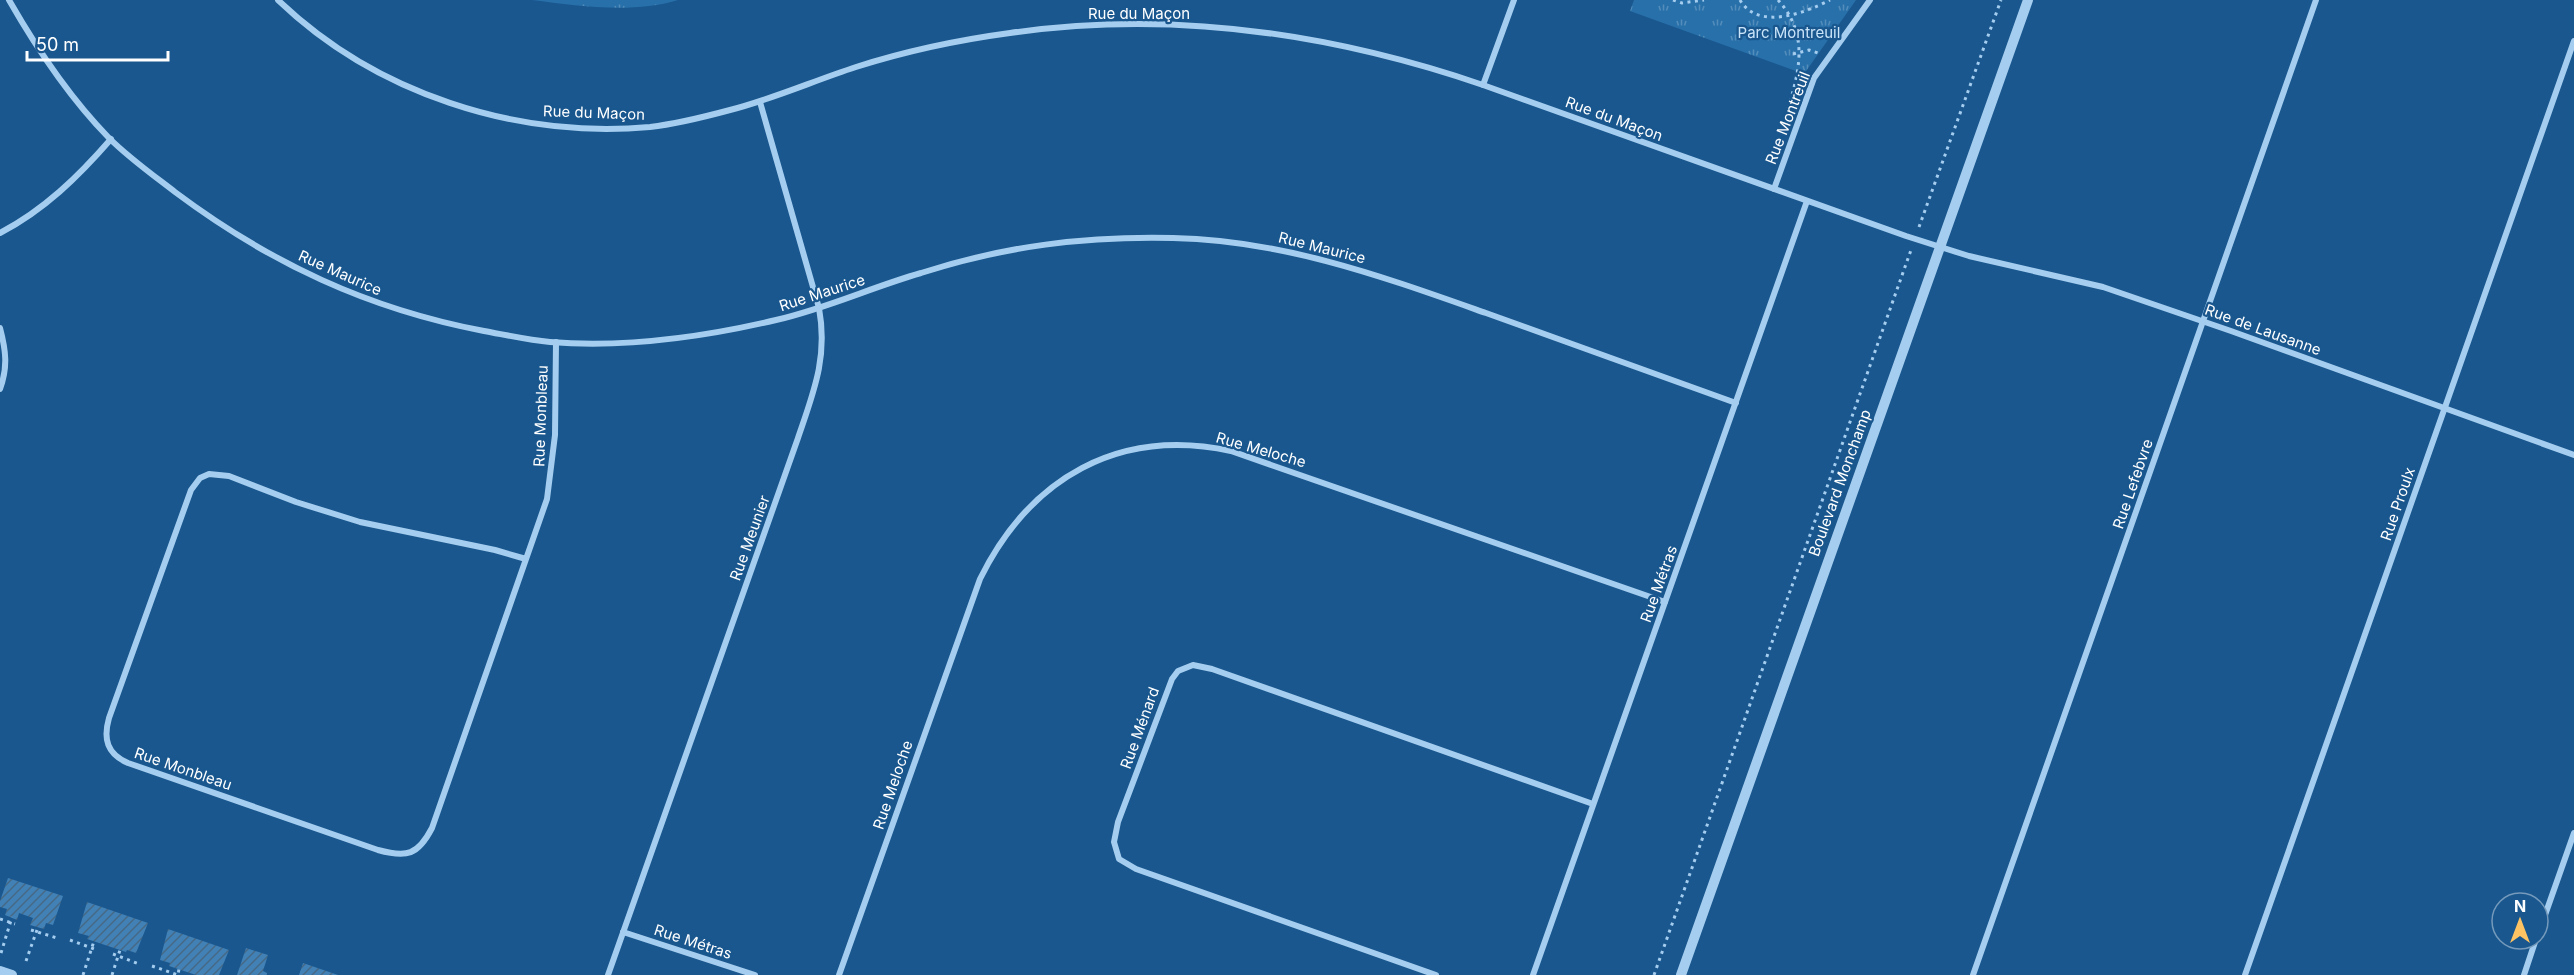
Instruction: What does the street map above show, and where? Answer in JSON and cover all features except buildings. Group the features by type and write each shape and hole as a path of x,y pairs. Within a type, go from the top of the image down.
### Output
{"street":[{"name":"Rue Maurice","path":"9,0 45,58 111,140 162,183 234,233 276,258 349,293 388,308 440,322 556,342 667,340 779,320 945,265 1020,248 1098,239 1210,239 1280,249 1370,272 1736,403"},
{"name":"Rue du Maçon","path":"278,0 334,47 422,93 492,116 553,125 628,128 676,122 760,102 856,67 943,44 1041,29 1144,24 1223,28 1327,41 1411,61 1483,85 1939,247"},
{"path":"1483,85 1514,0"},
{"name":"Rue Montreuil","path":"1774,189 1814,78 1870,0"},
{"name":"Boulevard Monchamp","path":"1681,975 2028,0"},
{"name":"Rue Lefebvre","path":"1973,975 2316,0"},
{"name":"Rue Proulx","path":"2245,975 2574,41"},
{"name":"Rue Meunier","path":"608,975 816,385 823,352 823,331 819,308 760,102"},
{"path":"0,233 34,213 54,197 111,140"},
{"name":"Rue Métras","path":"1533,975 1807,201"},
{"name":"Rue de Lausanne","path":"1939,247 2002,264 2073,278 2204,321 2574,455"},
{"path":"0,328 7,359 0,389"},
{"name":"Rue Monbleau","path":"526,559 495,550 360,522 296,502 229,476 209,474 200,478 190,490 109,718 106,729 107,746 120,759 128,763 378,850 399,855 414,852 421,846 432,828 541,517 551,478 555,435 556,342"},
{"name":"Rue Meloche","path":"839,975 964,620 985,570 1003,538 1033,502 1058,483 1090,464 1114,455 1169,446 1194,445 1231,451 1665,602"},
{"name":"Rue Ménard","path":"1436,975 1136,869 1119,859 1114,842 1118,822 1164,697 1178,671 1193,665 1212,669 1593,804"},
{"path":"2550,900 2574,833"},
{"name":"Rue Métras","path":"623,932 755,975"},
{"path":"2524,975 2532,951"},
{"path":"0,971 12,975"}],"path":[{"path":"1673,0 1682,3 1704,0"},
{"path":"1740,0 1751,12 1776,17 1789,15 1830,0"},
{"path":"1778,0 1789,15 1799,51 1800,67 1784,120"},
{"path":"1923,217 2001,0"},
{"path":"1793,54 1809,50 1818,53"},
{"name":"Boulevard Monchamp","path":"1654,975 1910,253"},
{"path":"1,953 12,917"},
{"path":"0,919 15,924"},
{"path":"31,930 37,929 57,938"},
{"path":"27,961 37,929"},
{"path":"70,940 94,949"},
{"path":"83,975 94,949 94,941"},
{"path":"112,975 120,950"},
{"path":"113,954 139,964"},
{"path":"152,966 178,975 179,969"}],"green space":[{"path":"532,0 678,0 642,7 605,8"},
{"name":"Parc Montreuil","path":"1634,0 1856,0 1804,74 1630,11"}]}
